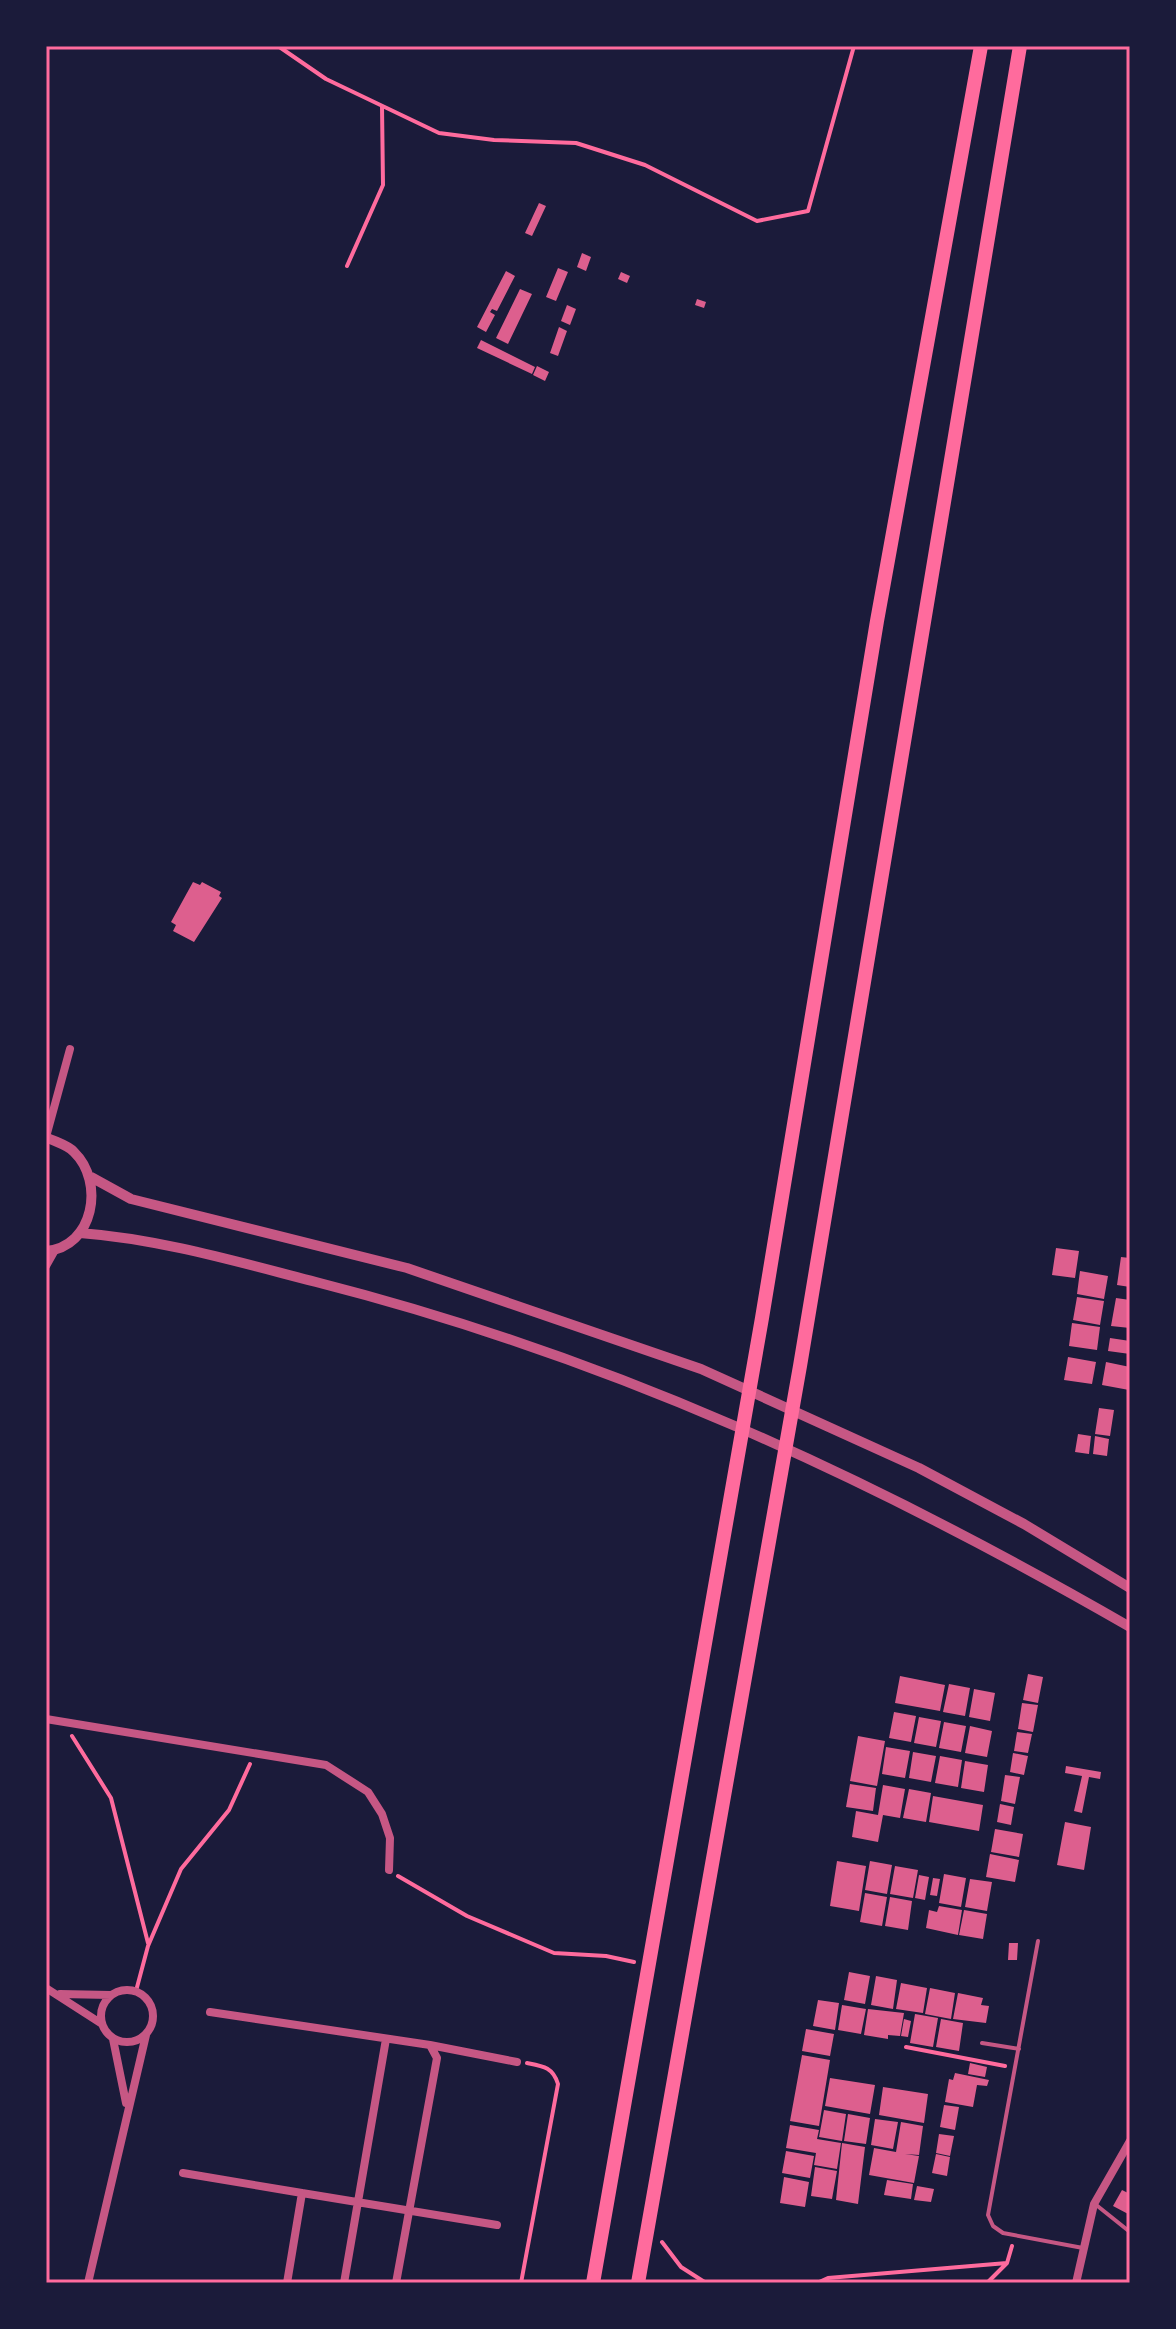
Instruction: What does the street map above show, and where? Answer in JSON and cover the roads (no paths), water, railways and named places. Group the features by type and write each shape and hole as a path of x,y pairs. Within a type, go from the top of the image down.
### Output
{"highway":[{"path":"593,2283 743,1428 877,621 981,46"},
{"path":"638,2283 785,1447 1020,46"}],"street":[{"path":"70,1049 46,1137 73,1151 91,1177 131,1199 407,1268 499,1297 687,1364 933,1475 1024,1524 1130,1588"},
{"path":"46,1266 50,1251 80,1233 93,1206 91,1177"},
{"path":"80,1233 120,1236 217,1256 394,1302 637,1383 899,1500 1130,1627"},
{"path":"46,1719 326,1765 368,1792 382,1814 390,1838 389,1870"},
{"path":"46,1988 102,2024 113,2039 127,2108"},
{"path":"59,1994 111,1995 123,1990 136,1991 147,1999 153,2011 153,2024 146,2035 127,2108 88,2283"},
{"path":"102,2024 102,2008 111,1995"},
{"path":"210,2012 430,2045 517,2062"},
{"path":"113,2039 136,2041 146,2035"},
{"path":"344,2283 386,2039"},
{"path":"396,2283 437,2058 430,2045"},
{"path":"1076,2283 1094,2204 1130,2141"},
{"path":"183,2173 497,2225"},
{"path":"287,2283 302,2193"}],"lane":[{"path":"1038,1941 988,2209 993,2226 1003,2233 1083,2248"},
{"path":"982,2043 1019,2050"},
{"path":"1094,2204 1130,2232"}]}
